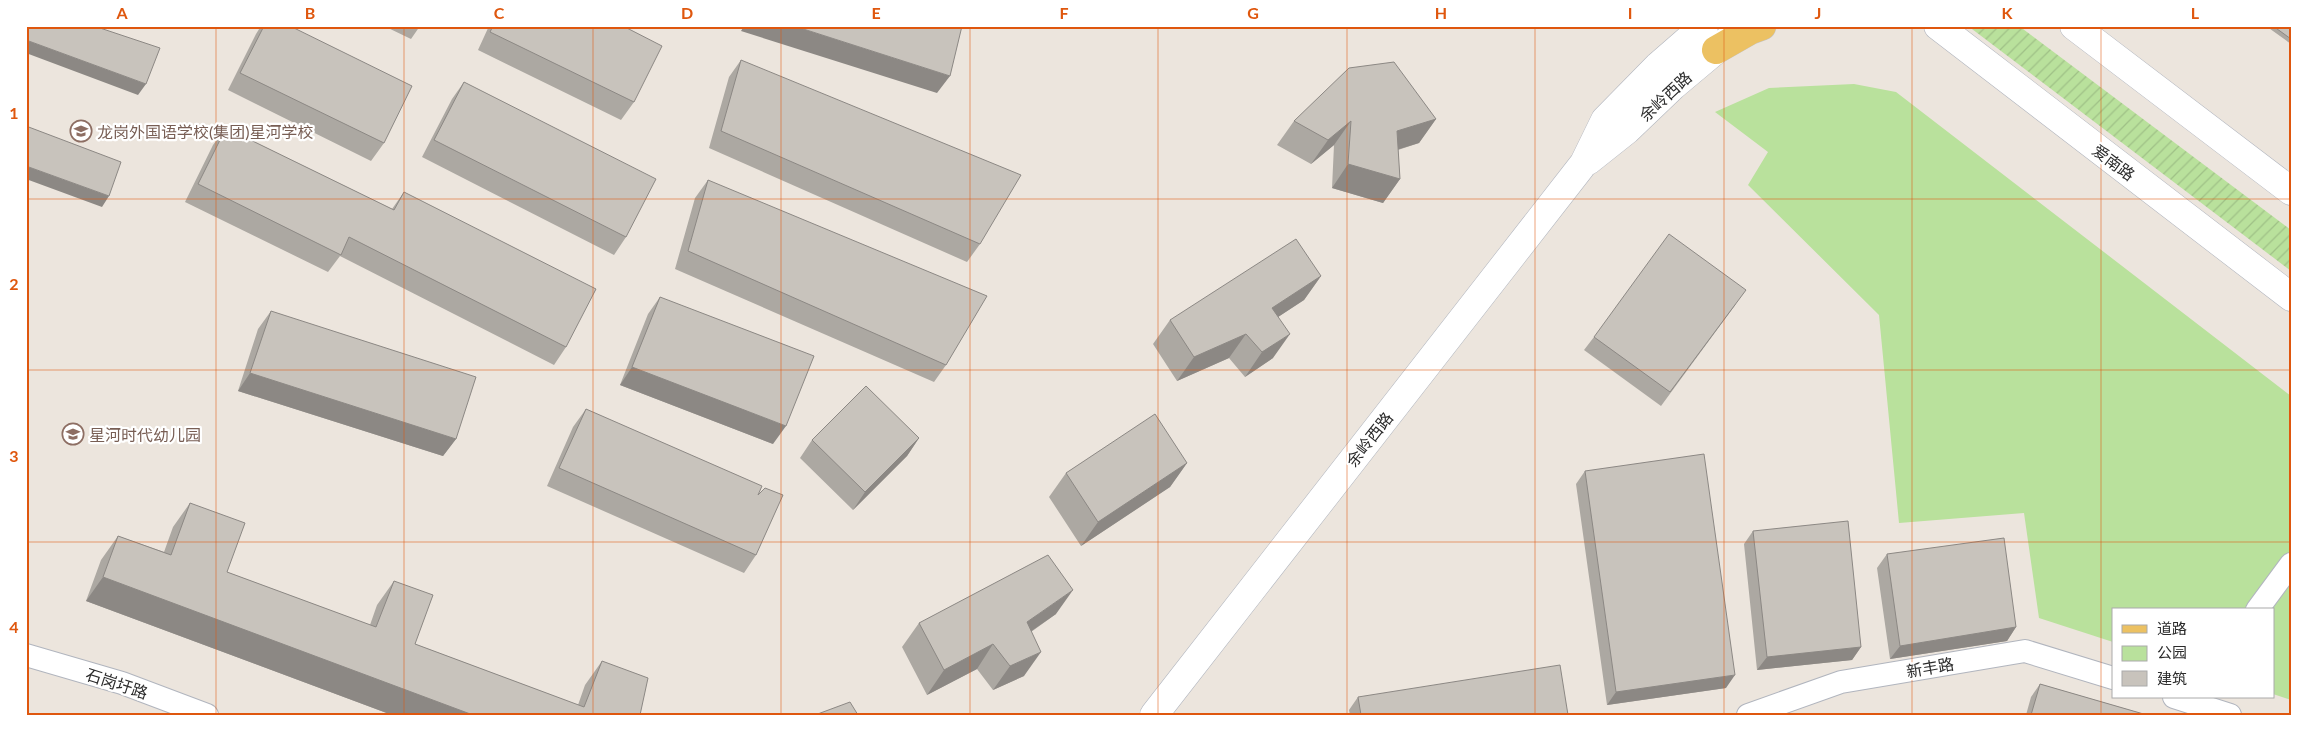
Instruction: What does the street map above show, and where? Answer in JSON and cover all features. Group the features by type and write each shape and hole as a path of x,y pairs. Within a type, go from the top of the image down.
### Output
{"main road":[{"path":"1716,50 1751,30 1762,26"}],"street":[{"name":"余岭西路","path":"1154,715 1584,163 1605,120 1658,66 1704,26"},
{"name":"余岭西路","path":"1584,163 1627,130 1673,86 1744,26"},
{"name":"爱南路","path":"1938,26 2291,297"},
{"path":"2074,26 2291,191"},
{"path":"2258,608 2291,564"},
{"name":"新丰路","path":"1748,715 1841,682 2025,651 2112,678"},
{"name":"石岗圩路","path":"26,655 122,683 207,715"},
{"path":"2185,699 2230,715"}],"green space":[{"path":"1968,26 2019,26 2291,230 2291,271"},
{"path":"1854,84 1896,92 2291,396 2291,700 2274,694 2274,608 2112,608 2112,642 2039,618 2024,513 1899,523 1879,315 1748,185 1768,152 1715,112 1769,88"}],"building":[{"path":"26,26 94,26 160,48 146,84 26,40"},
{"path":"264,26 290,26 412,86 384,143 240,73"},
{"path":"493,26 623,26 662,46 634,102 490,32"},
{"path":"794,26 962,26 950,76"},
{"path":"2273,26 2291,26 2291,39"},
{"path":"741,60 1021,175 980,244 721,131"},
{"path":"1394,62 1436,119 1397,131 1400,179 1348,164 1351,121 1328,140 1294,121 1349,68"},
{"path":"464,82 656,179 626,237 434,140"},
{"path":"26,126 121,162 109,196 26,166"},
{"path":"226,128 394,210 404,192 596,289 566,347 349,237 341,255 198,184"},
{"path":"708,180 987,296 946,365 688,251"},
{"path":"1669,234 1746,290 1670,392 1594,337"},
{"path":"1296,239 1321,276 1272,308 1290,334 1262,352 1246,334 1194,357 1170,320"},
{"path":"660,297 814,356 786,426 632,367"},
{"path":"271,311 476,377 456,439 250,373"},
{"path":"866,386 919,438 865,492 812,440"},
{"path":"586,409 762,486 758,495 765,488 783,495 756,555 559,468"},
{"path":"1155,414 1187,463 1098,522 1066,473"},
{"path":"1704,454 1735,675 1616,692 1585,471"},
{"path":"190,503 245,523 227,572 376,627 394,581 433,595 415,644 584,707 602,661 648,678 640,715 473,715 103,577 118,536 171,555"},
{"path":"1848,521 1861,647 1767,657 1753,531"},
{"path":"2004,538 2016,627 1900,646 1887,554"},
{"path":"1048,555 1073,590 1027,622 1041,652 1010,666 993,644 944,670 919,623"},
{"path":"1560,665 1568,715 1361,715 1358,697"},
{"path":"2040,684 2147,715 2031,715"},
{"path":"850,702 858,715 815,715"}],"place":[{"name":"龙岗外国语学校(集团)星河学校","path":"81,131"},
{"name":"星河时代幼儿园","path":"73,434"}]}
